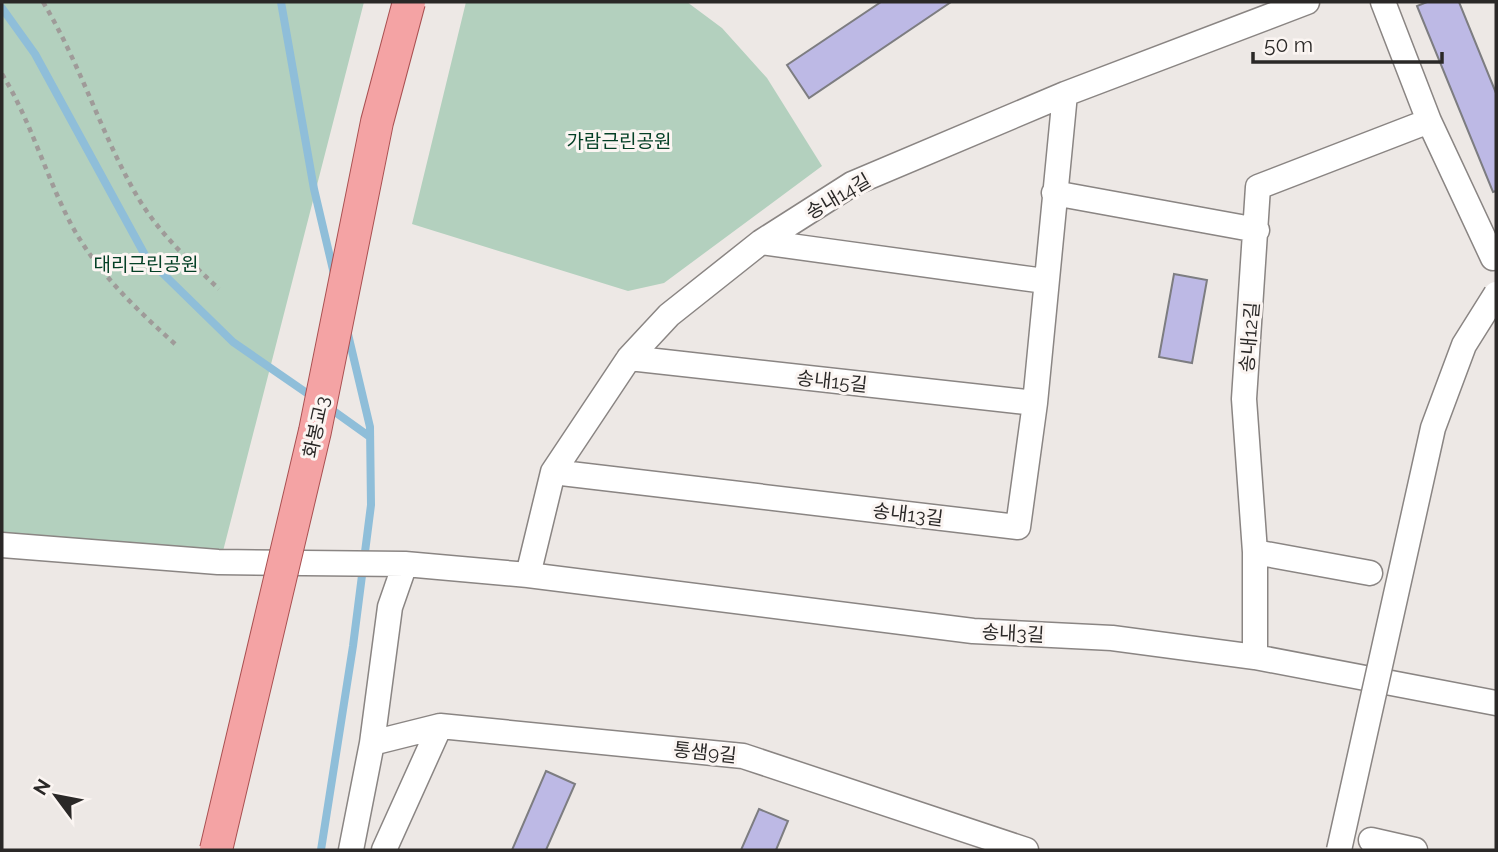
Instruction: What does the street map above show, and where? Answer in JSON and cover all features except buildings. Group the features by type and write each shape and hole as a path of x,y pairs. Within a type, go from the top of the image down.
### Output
{"main road":[{"name":"화봉교3","path":"216,850 316,431 377,122 409,2"}],"street":[{"name":"송내14길","path":"528,575 553,472 629,358 669,315 761,242 852,184 1065,94 1307,2"},
{"path":"1383,2 1429,121 1493,258"},
{"name":"송내13길","path":"553,472 1018,527 1035,403 1065,94"},
{"name":"송내12길","path":"1255,657 1255,552 1244,399 1258,187 1429,121"},
{"path":"1054,193 1257,230"},
{"path":"761,242 1045,281"},
{"path":"1339,850 1433,428 1453,368 1496,294"},
{"name":"송내15길","path":"629,358 1035,403"},
{"name":"송내3길","path":"2,545 218,562 347,561 528,575 973,631 1112,638 1255,657 1496,704"},
{"path":"1255,552 1370,573"},
{"path":"351,850 372,743 390,607 393,563"},
{"path":"384,850 440,726"},
{"name":"통샘9길","path":"372,743 440,726 743,756 1026,850"},
{"path":"1371,840 1415,850"}],"path":[{"path":"43,2 63,35 136,195 155,223 219,289"},
{"path":"2,74 67,214 91,255 127,301 175,344"}],"green space":[{"name":"대리근린공원","path":"2,2 364,2 222,555 2,534"},
{"name":"가람근린공원","path":"466,2 687,2 722,28 767,78 822,166 664,283 628,291 412,224"}],"waterway":[{"path":"281,2 314,189 334,274"},
{"path":"2,8 35,54 146,257 233,342 314,398"},
{"path":"321,850 353,646 371,505 370,427 347,330"},
{"path":"328,407 370,437"}]}
